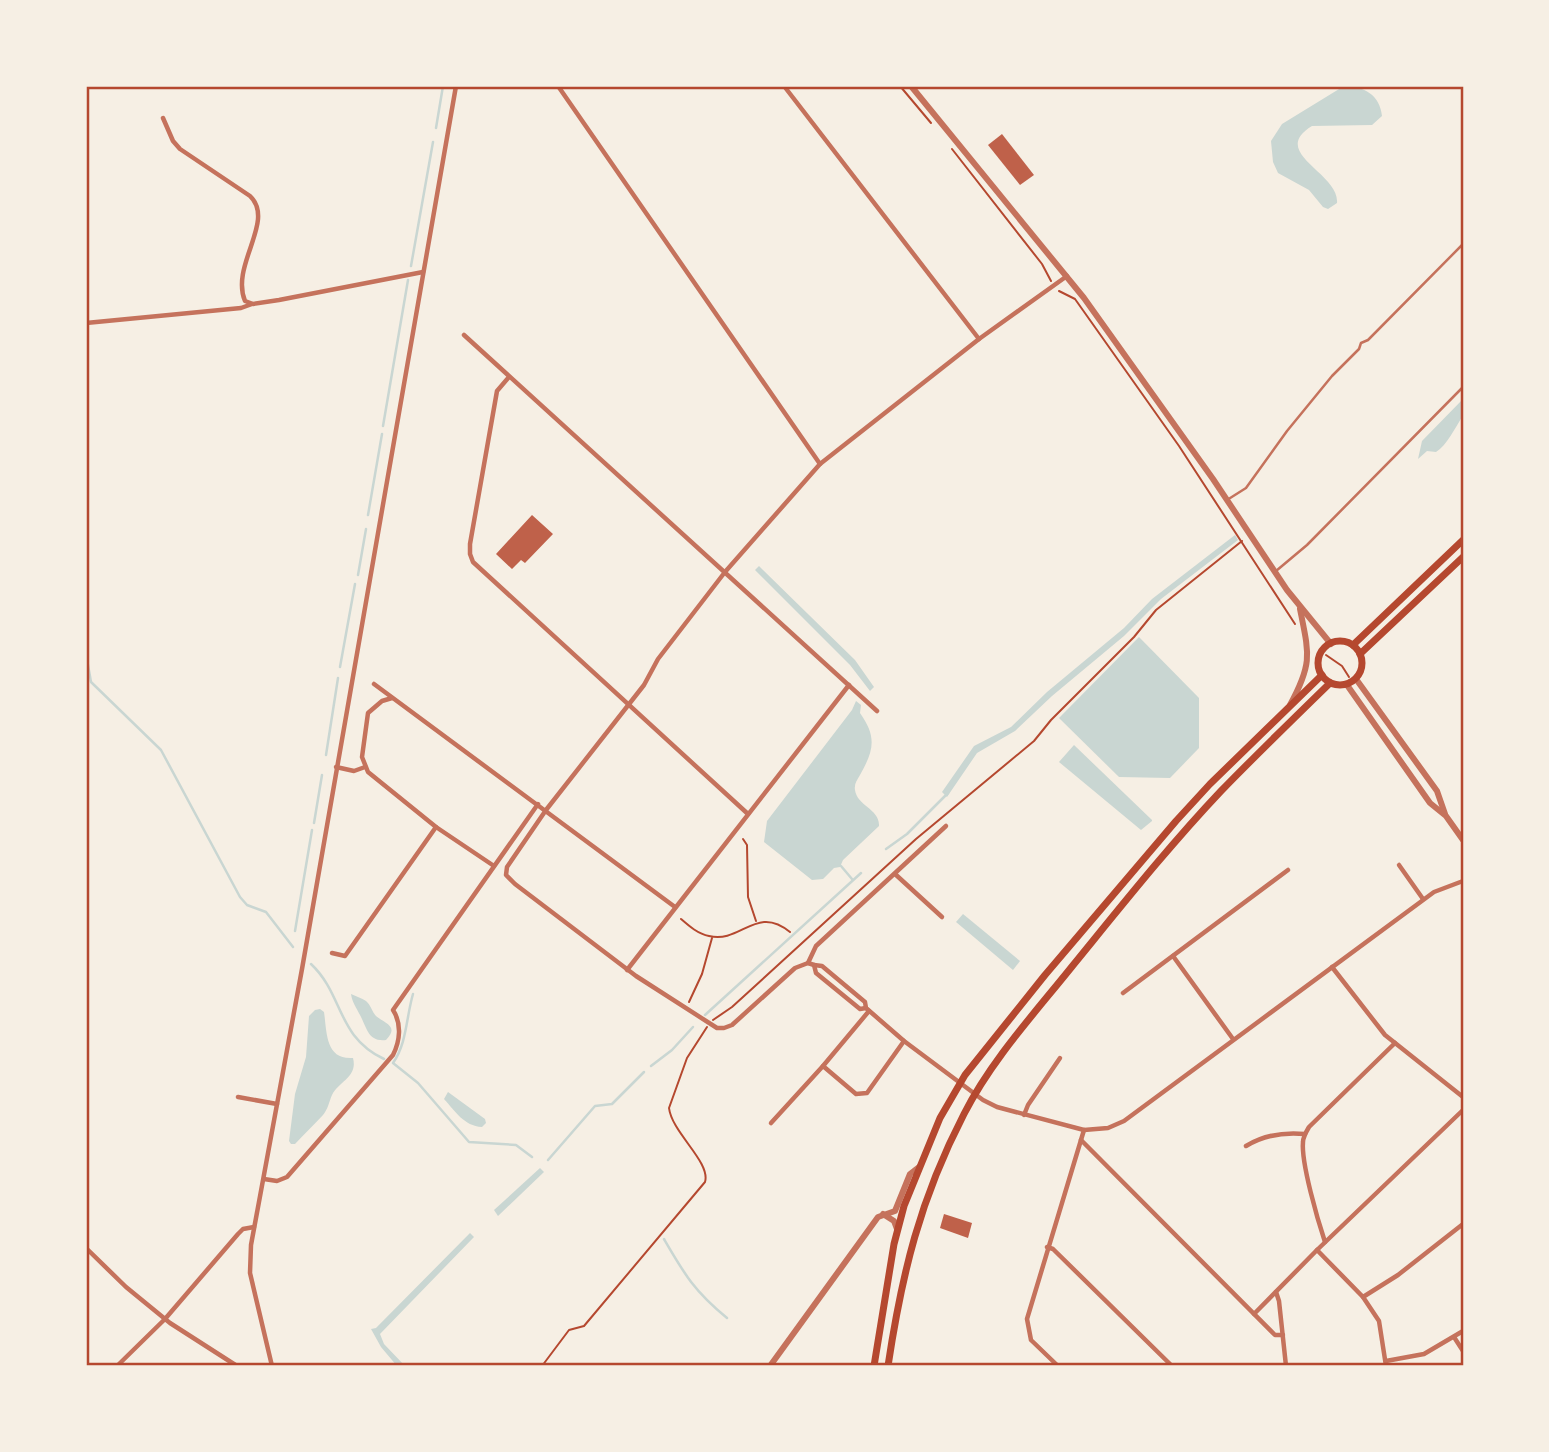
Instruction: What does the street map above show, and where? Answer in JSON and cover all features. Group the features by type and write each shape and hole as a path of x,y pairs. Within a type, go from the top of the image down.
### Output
{"main road":[{"path":"1353,645 1463,540"},
{"path":"1360,654 1463,557"},
{"path":"1340,641 1353,645 1363,664 1351,680 1338,685 1330,683 1322,675 1319,657 1331,644 1340,641"},
{"path":"874,1366 897,1229 940,1118 961,1083 992,1039 1146,856 1210,784 1322,675"},
{"path":"888,1366 898,1304 915,1232 935,1176 976,1093 1021,1029 1157,863 1219,794 1330,683"}],"street":[{"path":"272,1366 250,1273 251,1245 456,86"},
{"path":"558,86 820,464"},
{"path":"784,86 979,339"},
{"path":"911,86 1067,276 1227,500 1299,607 1331,644"},
{"path":"163,118 173,141 180,149 258,204 260,217 241,275 240,289 245,301 253,304"},
{"path":"86,323 241,308 423,272"},
{"path":"811,964 794,968 732,1025 724,1028 710,1024 627,970 515,884 506,875 510,862 546,810 644,685 658,659 724,572 820,464 979,339 1067,276"},
{"path":"464,335 877,711"},
{"path":"509,377 497,391 470,544 473,562 748,814"},
{"path":"1289,706 1308,665 1308,644 1299,607"},
{"path":"1351,680 1430,803 1446,816"},
{"path":"1351,680 1436,789 1446,816 1463,840"},
{"path":"374,684 676,907"},
{"path":"627,970 849,685"},
{"path":"393,698 382,701 368,713 362,757 368,772 436,827 494,866"},
{"path":"336,767 354,771 365,767"},
{"path":"264,1179 277,1181 287,1177 393,1055 399,1038 398,1018 393,1010 538,804"},
{"path":"946,826 816,946 811,964 816,973 860,1009 867,1009 904,1041 997,1107 1084,1130 1100,1130 1116,1125 1423,899 1443,887 1463,881"},
{"path":"332,953 345,956 436,827"},
{"path":"1399,865 1423,899"},
{"path":"1123,993 1288,870"},
{"path":"895,874 942,917"},
{"path":"1172,956 1233,1039"},
{"path":"1332,967 1373,1021 1395,1043 1463,1097"},
{"path":"771,1123 823,1066 867,1009"},
{"path":"823,1066 856,1094 867,1093 904,1041"},
{"path":"1325,1242 1303,1152 1305,1134 1395,1043"},
{"path":"1024,1115 1060,1058"},
{"path":"237,1097 277,1104"},
{"path":"1254,1314 1463,1110"},
{"path":"1058,1366 1031,1340 1027,1319 1084,1130"},
{"path":"1246,1146 1258,1138 1291,1132 1305,1134"},
{"path":"1081,1140 1275,1335 1283,1335"},
{"path":"770,1366 878,1217 895,1211 910,1174 919,1167"},
{"path":"886,1216 894,1222 897,1229"},
{"path":"1363,1297 1398,1275 1463,1224"},
{"path":"117,1366 165,1319 238,1234 243,1229 254,1227"},
{"path":"1047,1247 1053,1249 1172,1366"},
{"path":"86,1248 126,1287 165,1319 237,1366"},
{"path":"1317,1250 1363,1297 1379,1321 1386,1364 1424,1354 1463,1331"},
{"path":"1276,1292 1286,1366"},
{"path":"1454,1337 1463,1351"}],"lane":[{"path":"1227,500 1246,488 1287,431 1362,343 1463,244"},
{"path":"1275,572 1307,545 1463,387"}],"path":[{"path":"1204,484 1298,628"},
{"path":"542,1366 569,1330 584,1326 707,1178 705,1168 677,1130 670,1117 669,1108 687,1058 715,1017 732,1007 916,839 1034,741 1051,720 1134,637 1156,610 1242,541"},
{"path":"1326,655 1342,666 1351,680"},
{"path":"743,839 747,845 748,897 756,922"},
{"path":"681,919 703,935 712,937 727,935 756,922 768,921 790,932"},
{"path":"685,1008 702,974 712,937"}],"shaded area":[{"path":"1344,86 1370,93 1378,102 1382,116 1372,125 1312,126 1301,136 1298,145 1301,154 1335,192 1337,203 1328,209 1323,207 1309,190 1278,173 1273,162 1271,141 1282,124"},
{"path":"1463,399 1462,417 1447,441 1436,452 1427,451 1418,459 1422,441"},
{"path":"1235,535 1238,540 1161,599 1124,636 1015,731 977,753 947,797 942,792 974,746 1011,727 1047,692 1124,628 1152,599"},
{"path":"759,566 855,660 874,687 870,691 850,665 755,570"},
{"path":"1139,637 1199,698 1199,748 1170,778 1119,777 1059,718"},
{"path":"856,701 861,705 860,713 869,729 872,744 855,790 860,800 876,815 879,826 843,860 840,867 834,868 823,879 812,880 764,842 767,821 852,710"},
{"path":"1074,745 1152,821 1141,830 1059,762"},
{"path":"963,914 1020,961 1013,970 956,922"},
{"path":"351,994 366,1001 376,1016 389,1025 391,1031 386,1040 375,1039 369,1033"},
{"path":"320,1009 324,1012 332,1050 344,1057 353,1058 353,1070 335,1090 323,1115 295,1144 291,1144 289,1141 295,1094 306,1057 309,1016"},
{"path":"448,1092 485,1119 486,1123 482,1127 476,1126 460,1117 444,1099"},
{"path":"540,1168 544,1172 498,1216 494,1210"},
{"path":"470,1233 474,1237 380,1334 384,1344 405,1366 397,1366 381,1347 371,1329 376,1328"}],"building":[{"path":"1002,134 1034,175 1020,185 988,145"},
{"path":"532,515 553,534 525,563 521,560 512,569 496,554"},
{"path":"944,1214 972,1223 968,1238 940,1228"}],"waterway":[{"path":"436,128 443,86"},
{"path":"411,266 433,142"},
{"path":"383,426 408,280"},
{"path":"368,515 382,434"},
{"path":"358,575 366,529"},
{"path":"340,667 355,584"},
{"path":"86,654 91,682 161,750 240,897 247,905 266,912 293,947"},
{"path":"326,755 338,678"},
{"path":"314,823 322,775"},
{"path":"886,849 907,834 948,793"},
{"path":"295,931 312,830"},
{"path":"841,866 852,879"},
{"path":"705,1015 861,873"},
{"path":"311,964 330,989 357,1039 368,1050 384,1059"},
{"path":"413,994 404,1039 393,1063 418,1083 469,1142 516,1145 532,1157"},
{"path":"651,1066 672,1050 693,1027"},
{"path":"548,1160 595,1106 612,1104 644,1072"},
{"path":"664,1239 691,1282 727,1318"}]}
